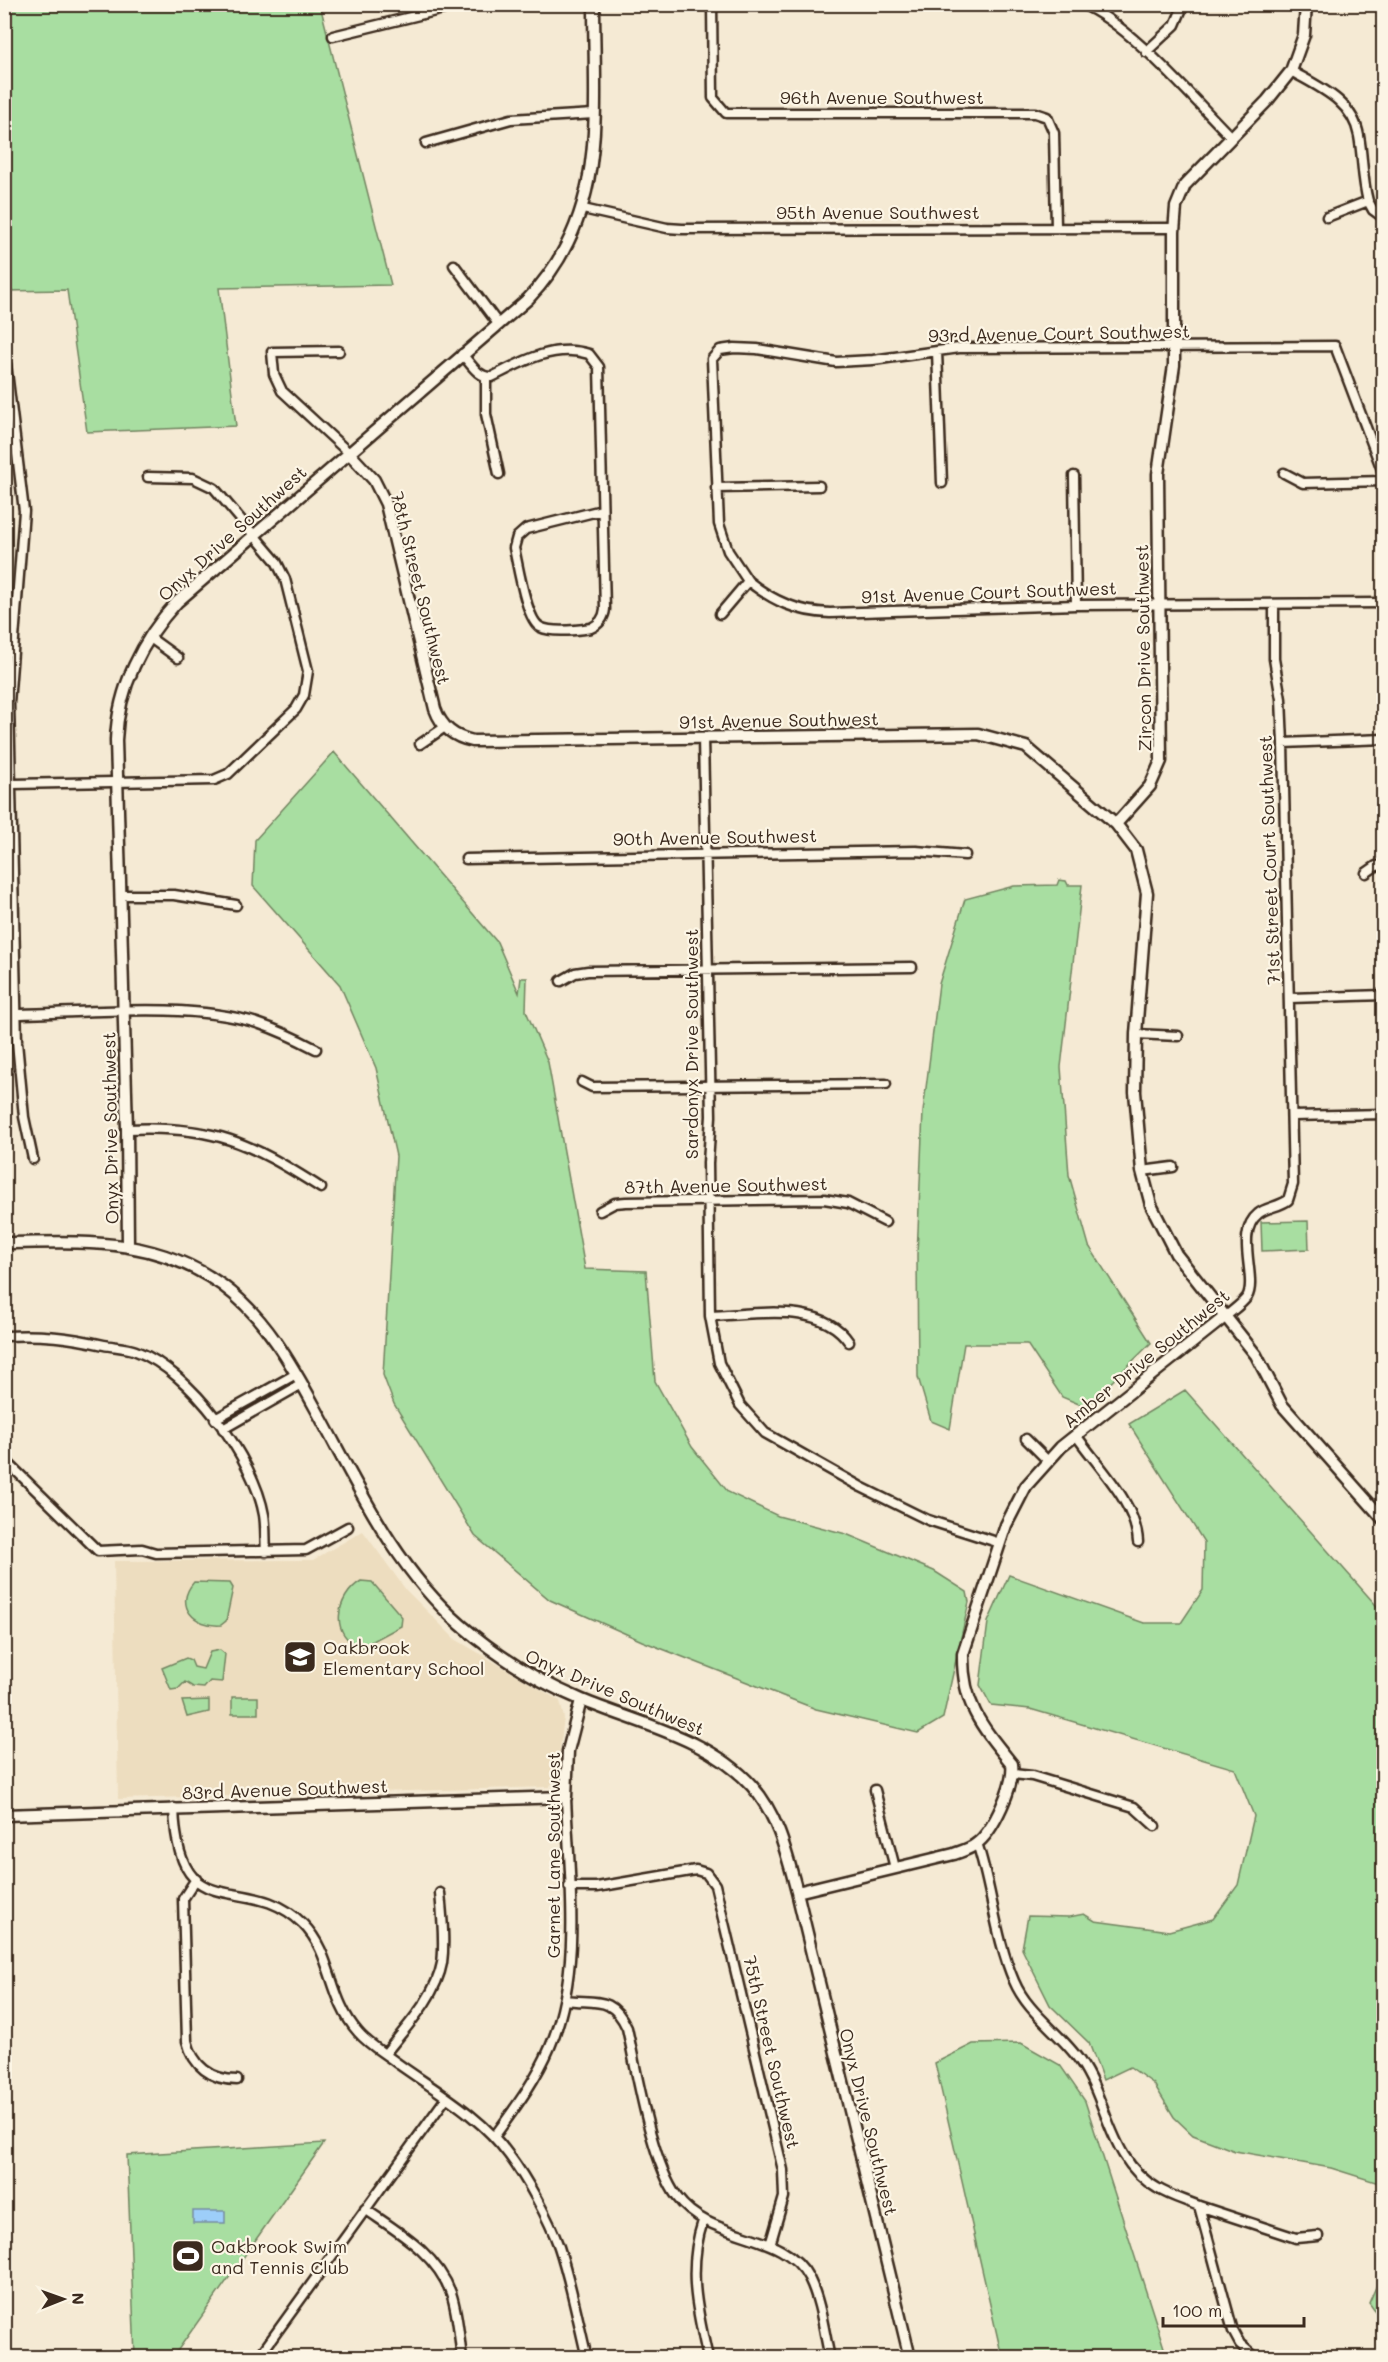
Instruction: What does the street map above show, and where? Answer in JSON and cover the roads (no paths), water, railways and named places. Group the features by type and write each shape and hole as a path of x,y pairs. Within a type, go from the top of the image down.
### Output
{"street":[{"path":"333,36 464,4"},
{"name":"Onyx Drive Southwest","path":"594,4 594,157 583,209 572,238 551,272 528,299 499,325 348,452 177,602 149,637 136,660 120,703 116,740 128,1246 175,1260 204,1273 224,1286 252,1311 299,1379 383,1530 432,1596 458,1622 512,1665 581,1700 706,1749 731,1765 753,1787 771,1814 786,1851 910,2358"},
{"name":"96th Avenue Southwest","path":"711,4 713,98 726,113 1035,113 1044,115 1054,133 1056,227"},
{"path":"1081,4 1113,23 1146,52 1231,137"},
{"path":"1146,52 1175,25 1184,4"},
{"name":"Zircon Drive Southwest","path":"1116,824 1150,786 1159,769 1158,474 1173,376 1176,207 1185,185 1272,95 1291,71 1304,35 1306,4"},
{"path":"1291,71 1335,97 1353,117 1359,133 1368,201 1373,210 1383,218"},
{"path":"426,143 511,119 594,114"},
{"path":"1327,217 1368,201"},
{"name":"95th Avenue Southwest","path":"583,209 667,228 682,229 1174,228"},
{"path":"454,265 499,325"},
{"name":"93rd Avenue Court Southwest","path":"714,354 726,348 757,349 836,362 958,348 1335,346 1383,475"},
{"name":"78th Street Southwest","path":"339,351 272,352 274,374 282,392 348,452 374,480 386,504 435,709 445,727"},
{"path":"937,351 942,483"},
{"path":"462,354 477,371 486,377 492,377 522,360 545,353 589,354 599,367 602,510 604,615 597,625 591,628 548,629 540,627 530,614 514,548 516,540 526,529 602,510"},
{"name":"91st Avenue Court Southwest","path":"714,354 712,359 717,515 724,543 732,560 748,581 778,602 812,612 1076,605 1383,603"},
{"path":"6,364 24,511 10,676 20,1086 33,1159"},
{"path":"486,377 486,414 499,474"},
{"path":"1284,473 1303,483 1383,481"},
{"path":"1074,476 1076,605"},
{"path":"13,784 222,778 300,703 306,687 308,671 285,579 276,561 220,495 202,482 184,477 148,477"},
{"path":"716,488 819,486"},
{"path":"720,614 748,581"},
{"name":"71st Street Court Southwest","path":"1274,604 1274,659 1281,699 1283,743 1293,1116"},
{"path":"149,637 178,658"},
{"path":"420,744 445,727"},
{"name":"91st Avenue Southwest","path":"445,727 463,739 474,741 967,733 988,736 1026,747 1116,824"},
{"name":"Sardonyx Drive Southwest","path":"703,738 710,1084 708,1201 710,1316 713,1346 728,1384 747,1416 765,1433 909,1512 1000,1544"},
{"path":"1283,743 1383,740"},
{"path":"1116,824 1136,850 1147,894 1136,1034 1135,1092 1142,1171 1151,1205 1176,1254 1256,1355 1282,1405 1383,1521"},
{"name":"90th Avenue Southwest","path":"466,859 916,851 965,855"},
{"path":"1366,873 1376,866 1383,865"},
{"path":"120,895 174,896 236,905"},
{"path":"561,981 575,973 588,971 912,967"},
{"path":"1290,998 1383,995"},
{"path":"17,1014 184,1011 239,1019 274,1030 316,1049"},
{"path":"1136,1034 1178,1036"},
{"path":"582,1082 592,1087 886,1084"},
{"path":"1293,1116 1383,1114"},
{"name":"Amber Drive Southwest","path":"1013,1774 1012,1764 972,1710 963,1674 963,1654 1000,1544 1026,1486 1047,1460 1242,1303 1249,1292 1247,1241 1250,1226 1258,1214 1285,1202 1293,1191 1293,1116"},
{"path":"127,1129 169,1127 221,1136 251,1148 321,1188"},
{"path":"1142,1171 1173,1167"},
{"name":"87th Avenue Southwest","path":"600,1212 615,1203 626,1202 833,1199 848,1203 885,1222"},
{"path":"4,1244 107,1242 128,1246"},
{"path":"710,1316 810,1316 836,1327 849,1342"},
{"path":"4,1336 48,1334 135,1351 166,1366 192,1389 242,1458 264,1515 266,1551"},
{"path":"215,1419 299,1379"},
{"path":"223,1429 299,1379"},
{"path":"1076,1435 1124,1503 1138,1535 1138,1542"},
{"path":"1026,1439 1047,1460"},
{"path":"4,1459 98,1551 142,1549 156,1553 306,1550 348,1527"},
{"name":"Garnet Lane Southwest","path":"494,2137 536,2075 550,2046 565,2000 571,1932 566,1797 569,1740 581,1700"},
{"path":"797,1892 954,1854 977,1843 990,1827 1010,1789 1013,1774 1032,1776 1134,1808 1155,1826"},
{"path":"875,1790 895,1868"},
{"name":"83rd Avenue Southwest","path":"4,1815 566,1797"},
{"path":"174,1808 175,1839 178,1852 188,1873 222,1894 270,1902 303,1924 324,1958 331,1985 343,2012 367,2042 471,2116 494,2137 514,2163 558,2245 587,2358"},
{"path":"977,1843 1007,1963 1025,2001 1081,2062 1094,2085 1116,2142 1130,2166 1156,2188 1199,2206 1296,2238 1318,2236"},
{"name":"75th Street Southwest","path":"569,1887 597,1887 689,1871 703,1872 715,1885 783,2170 784,2197 770,2245"},
{"path":"196,1879 183,1899 187,2041 200,2067 217,2078 237,2079"},
{"path":"385,2054 424,2002 438,1974 442,1955 440,1893"},
{"path":"565,2000 607,2003 620,2014 627,2028 666,2177 677,2197 703,2221 770,2245 796,2260 809,2278 830,2358"},
{"path":"258,2358 446,2098"},
{"path":"1199,2206 1233,2331 1240,2344 1256,2358"},
{"path":"365,2209 423,2251 439,2270 453,2300 462,2358"},
{"path":"703,2221 696,2243 693,2278 708,2358"}],"water":[{"path":"193,2211 225,2211 225,2223 193,2223"}],"place":[{"name":"Oakbrook Elementary School","path":"300,1657"},
{"name":"Oakbrook Swim and Tennis Club","path":"188,2256"}]}
